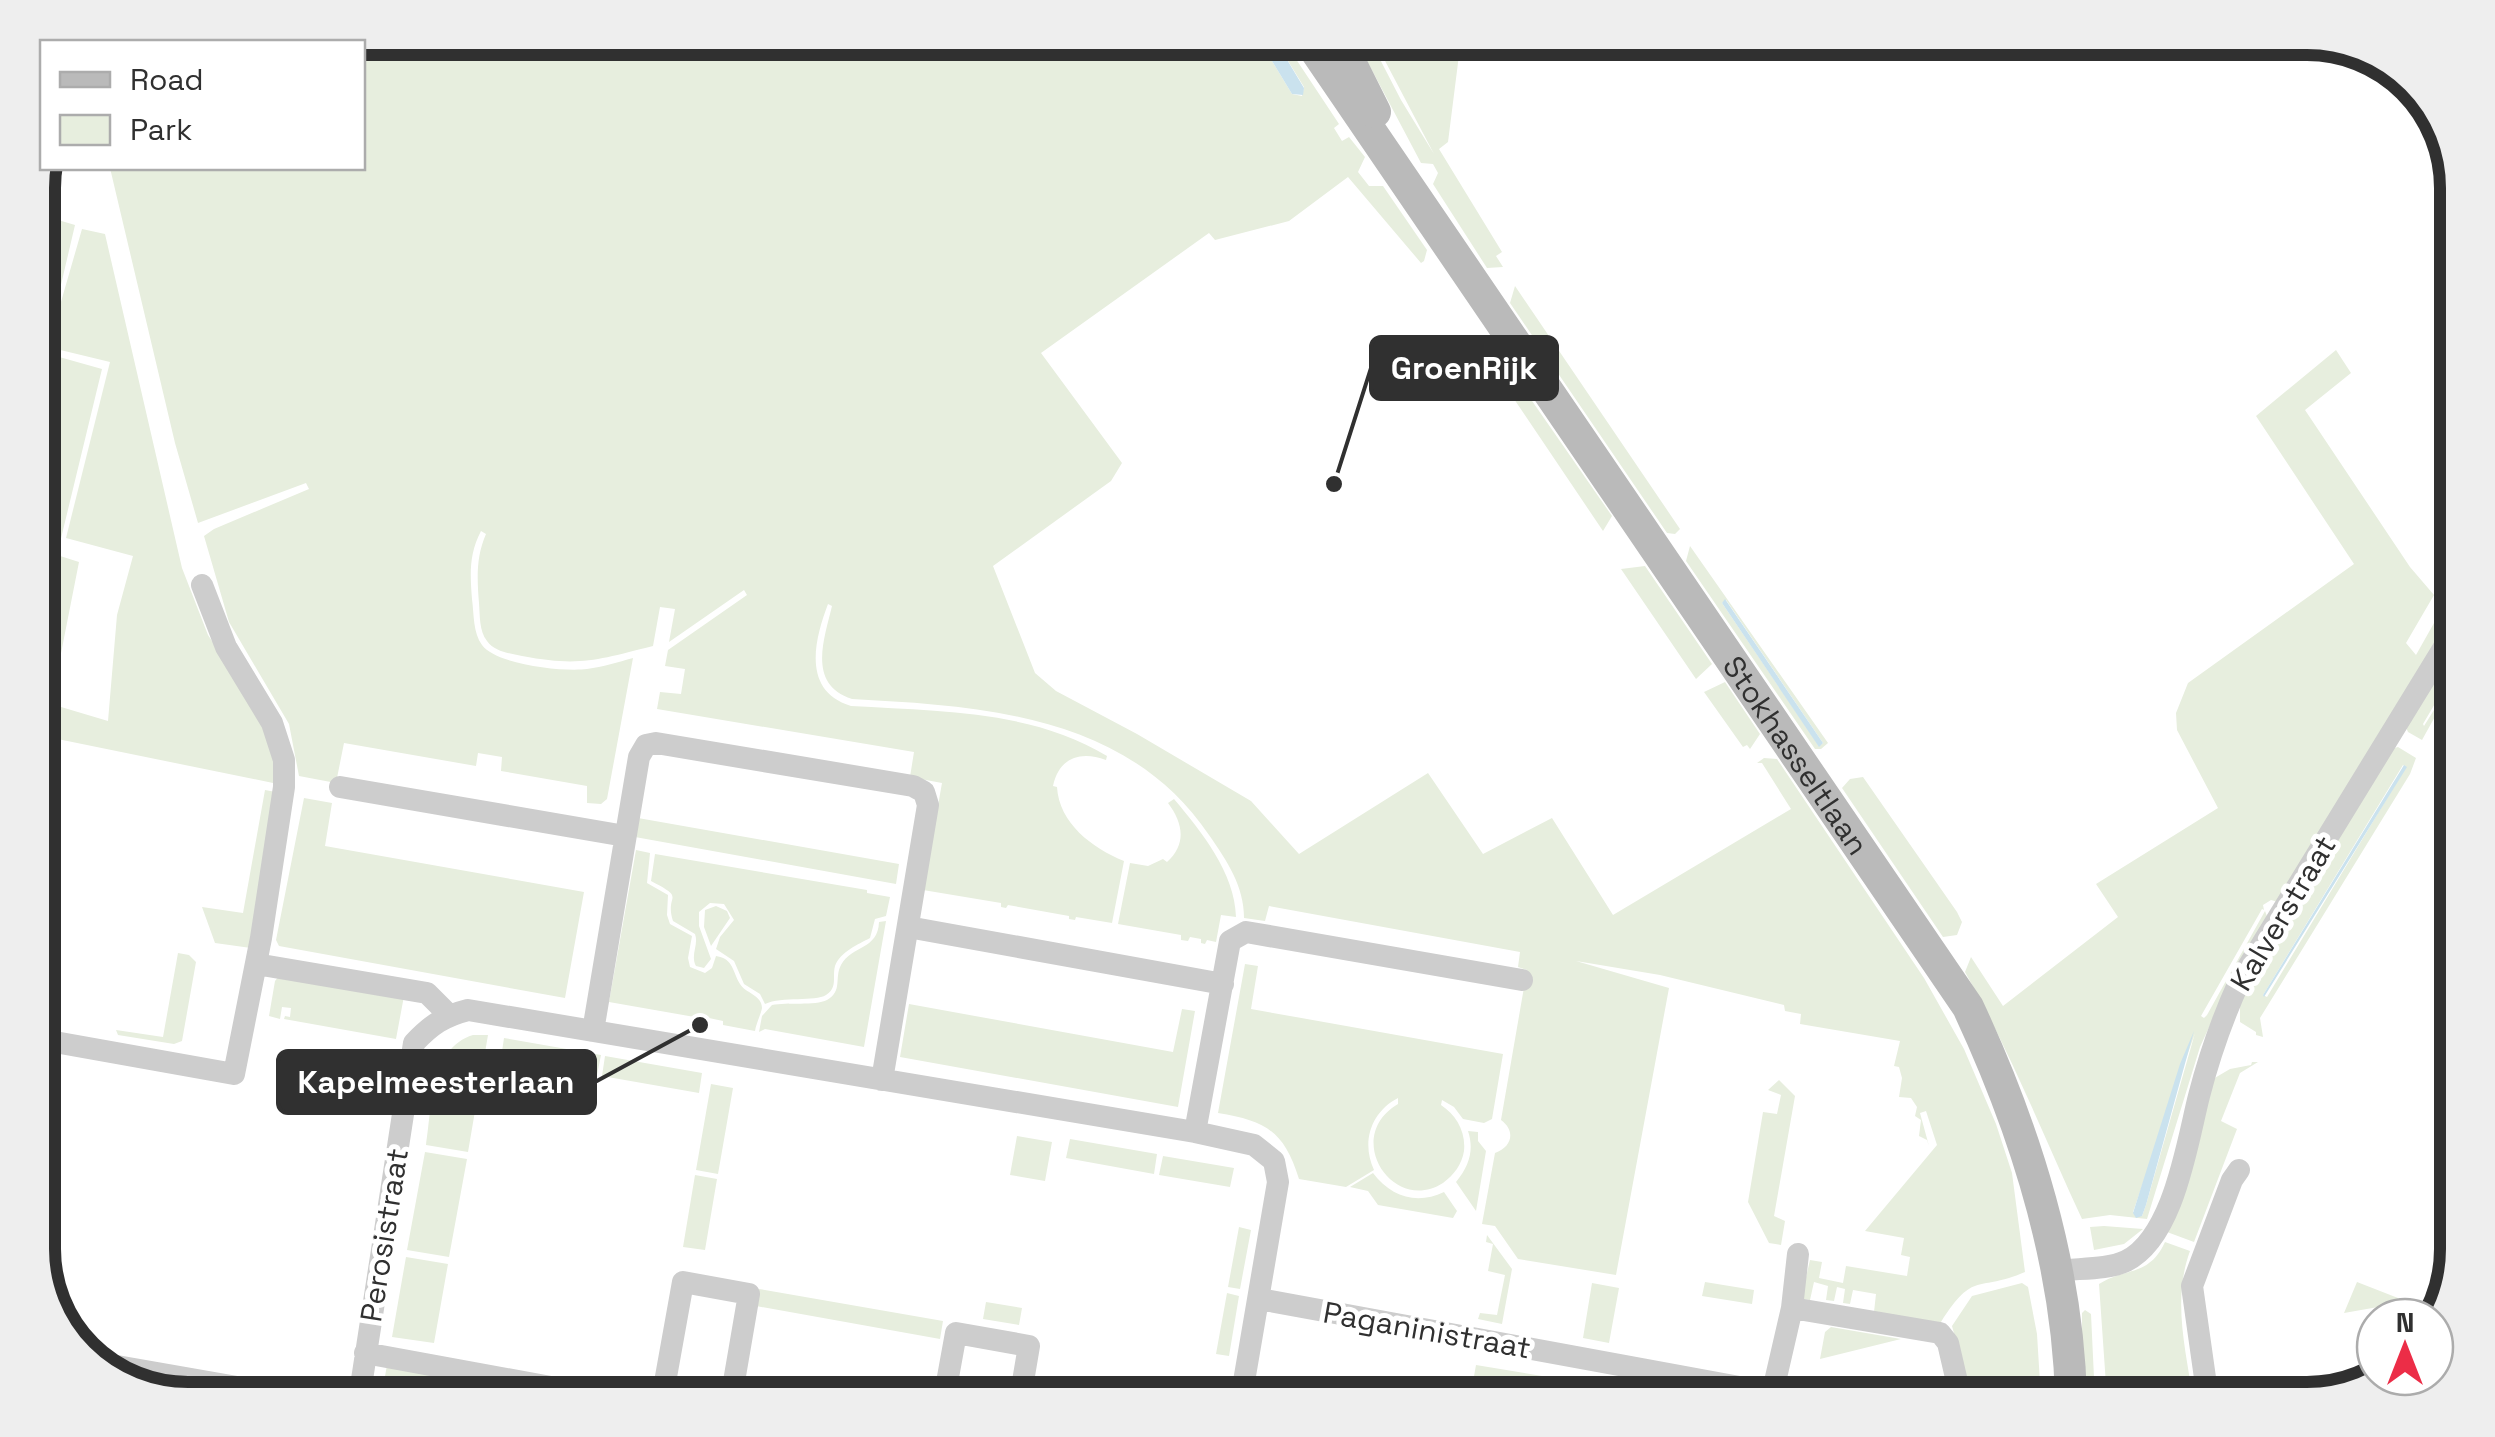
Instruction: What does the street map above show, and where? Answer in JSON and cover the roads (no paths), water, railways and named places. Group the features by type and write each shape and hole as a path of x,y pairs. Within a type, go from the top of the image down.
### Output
{"street":[{"name":"Stokhasseltlaan","path":"1319,55 1968,1007 2001,1079 2048,1231 2058,1271 2069,1382"},
{"name":"Stokhasseltlaan","path":"1347,55 1370,98 1395,163"},
{"path":"55,1042 234,1074 256,964 284,787 284,760 272,722 226,647 202,585"},
{"name":"Kalverstraat","path":"2058,1271 2124,1262 2145,1247 2161,1220 2179,1173 2216,1042 2240,980 2440,654"},
{"path":"594,1031 639,757 646,745 656,742 912,786 924,792 928,805 882,1080"},
{"path":"340,787 625,836"},
{"path":"908,927 1223,984"},
{"path":"1196,1132 1230,940 1246,932 1522,980"},
{"path":"256,964 427,994 449,1014 468,1010 1196,1132 1254,1146 1274,1161 1278,1182 1244,1382"},
{"name":"Perosistraat","path":"361,1382 414,1043 432,1024 449,1014"},
{"path":"2205,1382 2192,1286 2239,1170"},
{"path":"1774,1382 1792,1308 1798,1254"},
{"path":"665,1382 683,1282 748,1294 734,1382"},
{"name":"Paganinistraat","path":"1259,1299 1697,1382"},
{"path":"1792,1308 1940,1332 1948,1343 1958,1382"},
{"path":"947,1382 956,1333 1029,1346 1023,1382"},
{"name":"Perosistraat","path":"365,1352 522,1382"}],"water":[{"path":"1268,55 1284,55 1304,88 1303,95 1292,94"},
{"path":"1725,599 1823,743 1819,747 1722,603"},
{"path":"2404,765 2407,767 2264,997 2263,995"},
{"path":"2194,1031 2146,1205 2142,1216 2136,1218 2133,1213"}],"place":[{"name":"GroenRijk","path":"1334,484"},
{"name":"Kapelmeesterlaan","path":"700,1025"}]}
